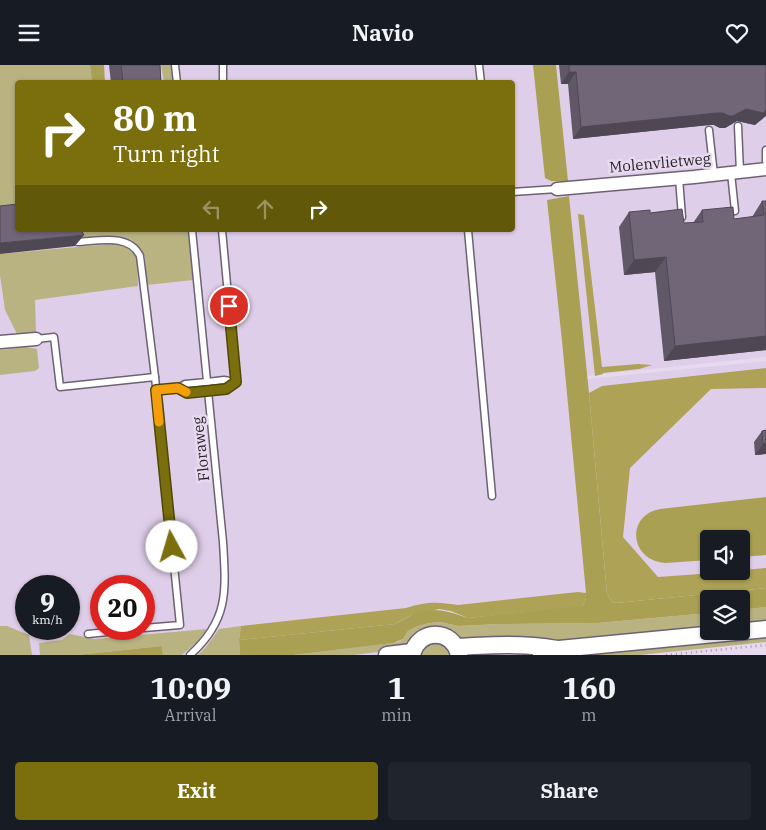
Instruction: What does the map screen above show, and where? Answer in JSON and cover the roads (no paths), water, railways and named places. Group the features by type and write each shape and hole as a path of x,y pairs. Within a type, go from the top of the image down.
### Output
{"street":[{"name":"Molenvlietweg","path":"557,189 766,169"},
{"path":"0,342 36,339"},
{"path":"541,655 559,649 766,629"},
{"path":"387,655 412,653 419,641 430,635 442,635 448,638 458,651 512,644 537,645 559,649"}],"lane":[{"path":"175,65 177,80"},
{"path":"223,65 223,80"},
{"path":"480,65 481,80"},
{"path":"735,211 738,126"},
{"path":"709,129 714,175"},
{"path":"766,149 766,161"},
{"path":"679,178 682,218"},
{"path":"515,193 557,189"},
{"name":"Floraweg","path":"190,655 200,646 214,626 222,607 225,587 223,542 192,232"},
{"path":"222,232 236,382"},
{"path":"468,232 492,496"},
{"path":"78,242 126,241 138,251 140,256 180,625 155,627"},
{"path":"36,339 54,337 60,387 154,377"},
{"path":"156,390 178,388 185,384 224,380 236,382"},
{"path":"178,388 187,393 208,391 226,389 236,382"}]}
